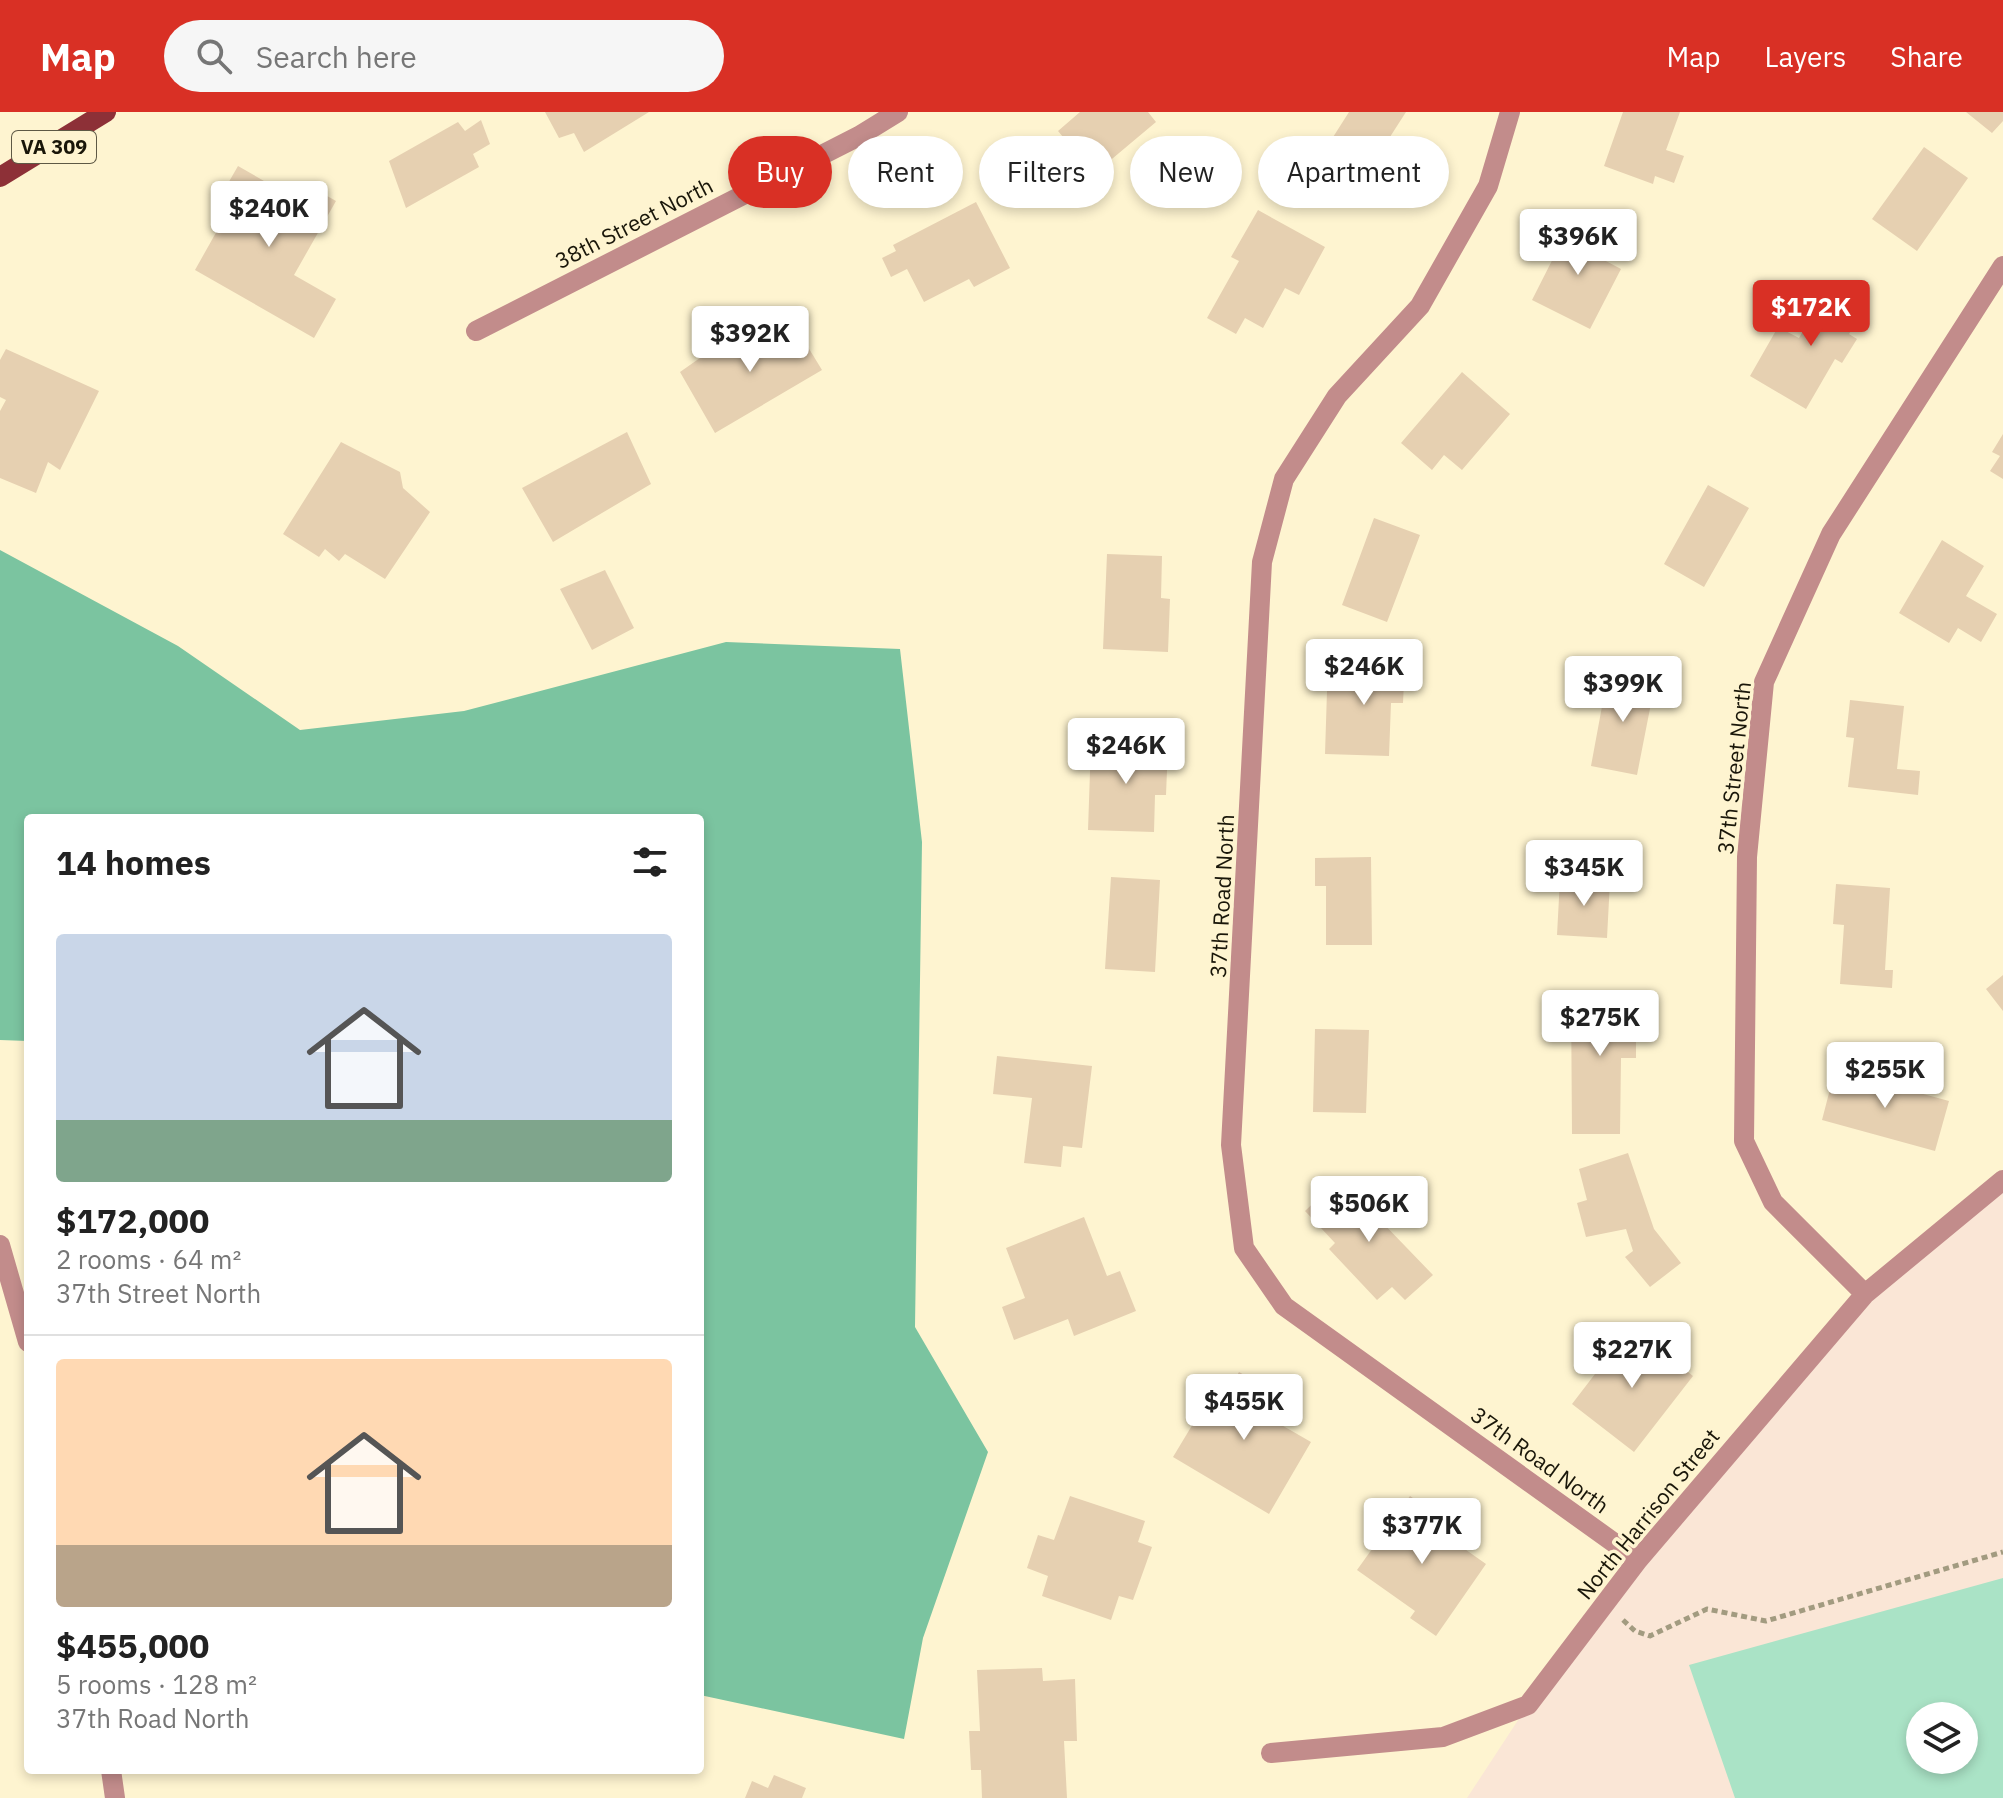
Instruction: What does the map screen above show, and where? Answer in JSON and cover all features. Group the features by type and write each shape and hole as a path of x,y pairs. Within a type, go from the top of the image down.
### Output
{"main road":[{"name":"VA 309","path":"0,177 106,112"}],"street":[{"name":"38th Street North","path":"476,331 859,136 898,112"},
{"name":"37th Road North","path":"1510,112 1488,186 1420,306 1337,396 1284,479 1262,562 1231,1145 1244,1248 1284,1306 1638,1560"},
{"name":"37th Street North","path":"1865,1294 1773,1202 1744,1141 1747,857 1764,682 1831,534 2003,266"},
{"name":"North Harrison Street","path":"1271,1753 1443,1737 1528,1705 1638,1560 1865,1294 2003,1180"},
{"path":"0,1245 24,1328"},
{"path":"112,1774 115,1798"}],"path":[{"path":"1605,1603 1635,1631 1650,1636 1707,1609 1766,1621 2003,1552"}],"shaded area":[{"path":"2003,1180 2003,1798 1467,1798 1528,1705 1865,1294"}],"green space":[{"path":"0,550 178,646 300,730 464,711 726,642 900,649 922,842 915,1327 988,1452 923,1638 904,1739 704,1696 704,814 24,814 24,1041 0,1040"},
{"path":"2003,1578 2003,1798 1735,1798 1689,1665"}],"building":[{"path":"545,112 649,112 584,152 574,133 559,138"},
{"path":"1080,112 1148,112 1156,122 1139,136 1130,136 1130,144 1114,157 1114,136 1062,136 1058,131"},
{"path":"1349,112 1406,112 1391,136 1334,136"},
{"path":"1623,112 1680,112 1666,150 1684,156 1674,183 1655,176 1653,184 1604,166"},
{"path":"1966,112 2003,112 2003,121 1992,133"},
{"path":"481,120 490,144 473,154 479,167 406,208 389,161 458,122 465,131"},
{"path":"1924,147 1968,178 1917,251 1872,219"},
{"path":"238,166 297,200 306,184 336,201 294,275 336,299 314,338 195,270 227,213 215,206"},
{"path":"976,202 1010,268 974,287 969,279 924,302 907,269 891,277 882,258 896,251 893,245"},
{"path":"1258,210 1325,247 1299,295 1285,288 1263,328 1245,318 1236,334 1207,318 1239,261 1231,257"},
{"path":"1571,223 1612,244 1604,260 1621,269 1590,329 1532,300"},
{"path":"1831,282 1867,303 1849,334 1857,339 1842,363 1835,359 1806,409 1750,376 1778,327 1799,338"},
{"path":"789,316 822,370 715,433 680,372 717,346 723,356"},
{"path":"6,349 99,391 60,470 48,462 36,493 0,478 0,411 6,400 0,397 0,360"},
{"path":"1462,372 1510,414 1462,470 1444,455 1432,470 1401,443"},
{"path":"627,432 651,484 553,542 522,488"},
{"path":"2003,434 2003,479 1990,471 2000,456 1992,452"},
{"path":"341,442 400,472 403,488 430,512 385,579 345,554 339,561 325,549 319,557 283,534"},
{"path":"1708,485 1749,508 1704,587 1664,564"},
{"path":"1374,518 1420,535 1387,622 1342,605"},
{"path":"1942,540 1984,566 1966,596 1997,614 1981,642 1958,628 1949,643 1899,613"},
{"path":"1107,554 1162,556 1161,598 1170,599 1168,652 1103,649"},
{"path":"605,570 634,628 592,650 560,589"},
{"path":"1341,659 1405,661 1403,703 1391,703 1389,756 1325,754 1327,691 1340,691"},
{"path":"1608,674 1655,683 1637,775 1591,766"},
{"path":"1850,700 1904,706 1897,769 1920,771 1918,795 1848,787 1854,738 1846,737"},
{"path":"1091,743 1168,746 1166,795 1155,795 1154,832 1088,830"},
{"path":"1371,857 1372,945 1326,945 1326,886 1315,886 1315,858"},
{"path":"1111,877 1160,880 1155,972 1105,969"},
{"path":"1560,879 1610,881 1607,938 1557,935"},
{"path":"1836,884 1890,888 1885,970 1893,970 1892,988 1840,984 1844,925 1833,924"},
{"path":"2003,975 2003,1011 1986,989"},
{"path":"1571,992 1636,992 1636,1058 1621,1058 1620,1134 1572,1134"},
{"path":"1315,1029 1369,1030 1366,1113 1313,1112"},
{"path":"997,1056 1092,1066 1082,1148 1063,1146 1061,1167 1024,1163 1032,1098 993,1094"},
{"path":"1835,1070 1949,1101 1935,1151 1822,1120"},
{"path":"1628,1153 1654,1229 1681,1263 1650,1287 1625,1257 1633,1251 1626,1229 1586,1237 1577,1203 1587,1200 1579,1169"},
{"path":"1364,1185 1388,1210 1379,1219 1433,1275 1405,1300 1392,1287 1377,1300 1329,1249 1335,1243 1305,1211 1326,1191 1342,1207"},
{"path":"1084,1217 1107,1276 1120,1271 1136,1311 1074,1336 1068,1319 1014,1340 1002,1307 1025,1298 1006,1248"},
{"path":"1631,1327 1693,1376 1634,1452 1572,1404"},
{"path":"1239,1372 1291,1402 1278,1423 1311,1442 1269,1514 1173,1457 1223,1374 1234,1381"},
{"path":"1070,1496 1145,1521 1138,1542 1152,1547 1133,1600 1119,1596 1111,1620 1042,1596 1048,1576 1027,1568 1038,1535 1054,1540"},
{"path":"1410,1496 1442,1518 1435,1528 1486,1564 1436,1636 1410,1618 1415,1611 1357,1570"},
{"path":"1042,1668 1043,1681 1075,1679 1077,1741 1064,1741 1067,1798 982,1798 981,1770 971,1770 969,1731 980,1731 977,1670"},
{"path":"774,1775 806,1788 802,1798 745,1798 752,1781 768,1788"}]}
